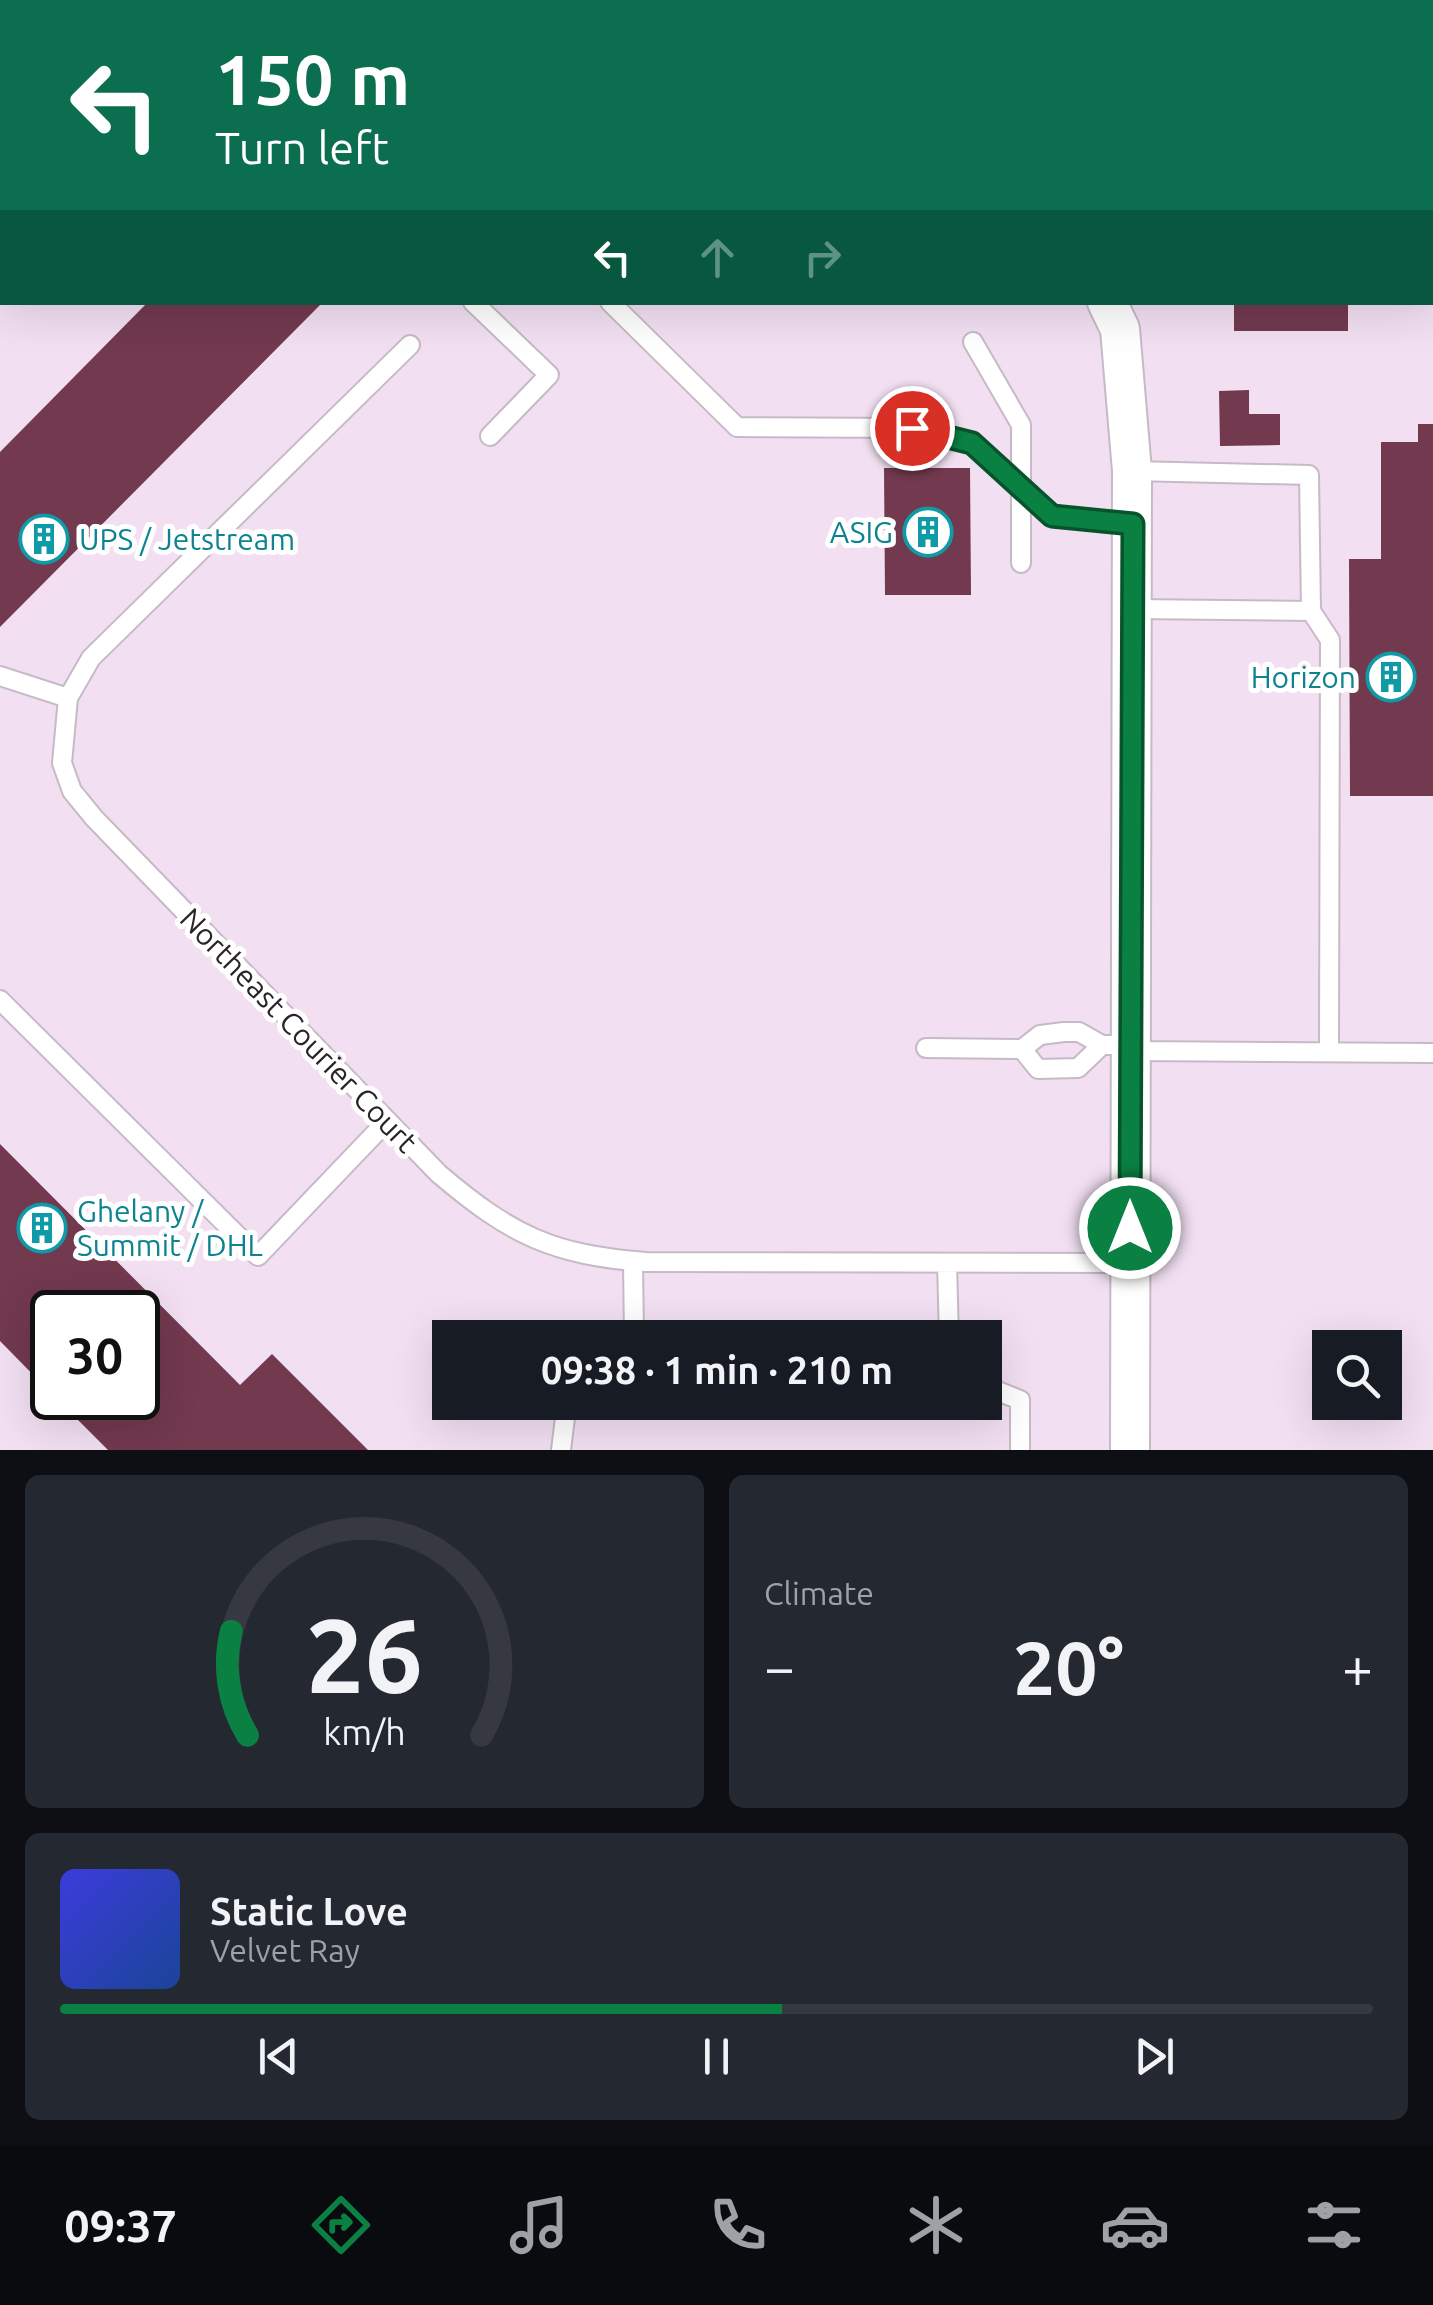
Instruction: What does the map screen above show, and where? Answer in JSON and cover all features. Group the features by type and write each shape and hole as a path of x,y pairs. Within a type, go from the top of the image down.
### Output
{"street":[{"path":"1108,305 1120,329 1132,472 1134,610 1121,1047 1130,1263 1130,1450"}],"lane":[{"path":"474,305 548,375 490,436"},
{"path":"613,305 737,428 912,428 972,443 1052,516 1133,524"},
{"path":"973,342 1021,425 1021,564"},
{"name":"Northeast Courier Court","path":"410,346 91,658 68,698 62,763 72,791 439,1174 494,1219 563,1251 597,1259 633,1261 1130,1263"},
{"path":"1132,472 1309,476 1311,611 1330,640 1329,1052"},
{"path":"1134,610 1311,611"},
{"path":"0,676 68,698"},
{"path":"0,1000 258,1256 387,1121"},
{"path":"926,1048 1022,1049 1040,1035 1079,1032 1121,1047 1433,1052"},
{"path":"1022,1049 1038,1068 1078,1068 1121,1047"},
{"path":"633,1261 634,1320"},
{"path":"946,1263 948,1320"},
{"path":"1002,1393 1020,1400 1020,1450"},
{"path":"562,1450 565,1420"}],"shaded area":[{"path":"0,305 1433,305 1433,1450 0,1450"}],"building":[{"name":"UPS / Jetstream","path":"145,305 320,305 0,627 0,452"},
{"path":"1234,305 1348,305 1348,331 1234,331"},
{"path":"1249,390 1249,414 1280,414 1280,445 1220,446 1219,391"},
{"name":"Horizon","path":"1418,424 1433,424 1433,796 1350,796 1349,559 1381,559 1381,442 1418,442"},
{"name":"ASIG","path":"884,468 970,468 971,595 885,595"},
{"name":"Ghelany / Summit / DHL","path":"0,1144 145,1290 30,1290 30,1372 0,1341"},
{"name":"Ghelany / Summit / DHL","path":"160,1305 240,1385 272,1354 368,1450 108,1450 78,1420 160,1420"}],"place":[{"name":"ASIG","path":"928,532"},
{"name":"UPS / Jetstream","path":"44,539"},
{"name":"Horizon","path":"1391,677"},
{"name":"Ghelany / Summit / DHL","path":"42,1228"}],"route":[{"path":"912,428 972,443 1052,516 1133,524 1130,1228"}]}
